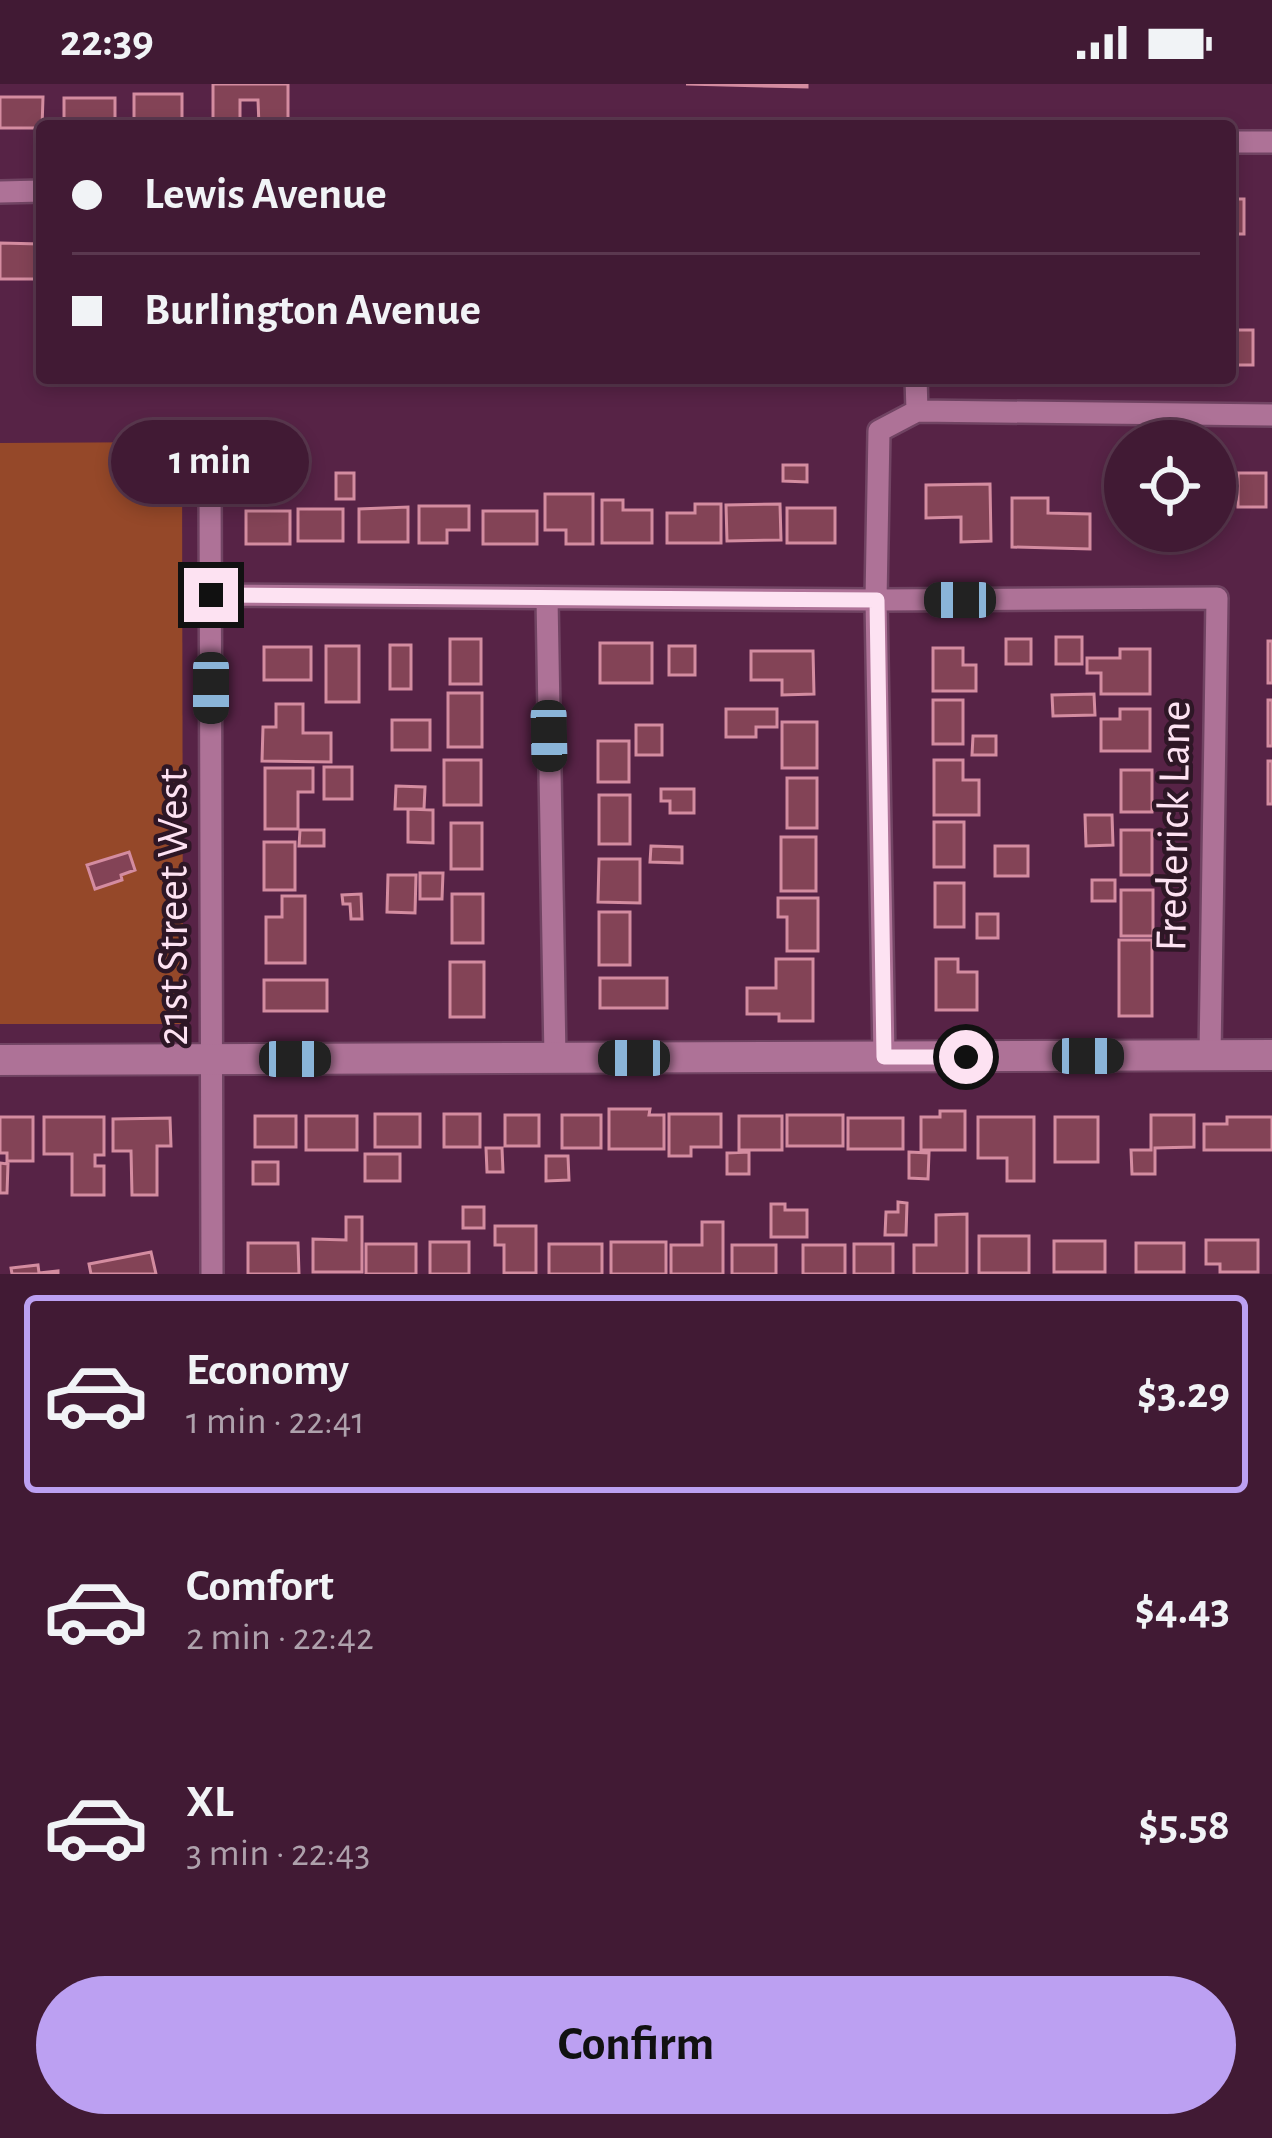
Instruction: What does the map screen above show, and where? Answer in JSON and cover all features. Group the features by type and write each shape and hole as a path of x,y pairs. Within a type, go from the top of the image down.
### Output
{"street":[{"path":"1236,142 1272,142"},
{"path":"0,192 36,191"},
{"path":"916,384 916,411"},
{"path":"884,1057 879,431 916,411 1272,415"},
{"name":"21st Street West","path":"210,468 212,1274"},
{"path":"211,595 877,600"},
{"path":"547,598 555,1058"},
{"name":"Frederick Lane","path":"877,600 1216,598 1210,1055"},
{"path":"0,1060 1272,1055"}],"shaded area":[{"path":"182,442 183,1024 0,1024 0,443"}],"building":[{"path":"213,84 288,84 288,120 259,120 258,100 240,100 240,120 213,120"},
{"path":"686,84 807,84 807,87"},
{"path":"134,94 182,94 182,120 134,120"},
{"path":"0,97 43,97 42,120 36,120 36,128 0,128"},
{"path":"64,98 115,98 115,120 64,120"},
{"path":"1236,199 1244,199 1244,234 1236,234"},
{"path":"0,243 36,244 36,279 0,279"},
{"path":"1236,330 1253,330 1253,365 1236,365"},
{"path":"783,465 807,465 807,482 783,481"},
{"path":"336,473 354,473 354,499 336,499"},
{"path":"1238,473 1266,473 1266,507 1238,507"},
{"path":"990,484 991,541 961,542 961,517 926,518 926,485"},
{"path":"545,494 593,494 593,544 566,544 566,530 545,530"},
{"path":"1012,498 1048,498 1048,513 1090,514 1090,549 1012,547"},
{"path":"602,500 623,500 623,510 652,510 652,543 602,543"},
{"path":"695,504 721,504 721,543 667,543 667,513 695,513"},
{"path":"780,504 781,540 727,541 726,505"},
{"path":"419,506 469,506 469,530 447,530 447,543 419,543"},
{"path":"408,507 408,542 359,542 359,509"},
{"path":"787,508 835,508 835,543 787,543"},
{"path":"298,509 343,509 343,541 298,541"},
{"path":"246,511 290,511 290,544 246,544"},
{"path":"483,511 537,511 537,544 483,544"},
{"path":"1056,637 1082,637 1082,664 1056,664"},
{"path":"450,639 481,639 481,684 450,684"},
{"path":"1006,639 1031,639 1031,664 1006,664"},
{"path":"1268,641 1272,641 1272,683 1268,683"},
{"path":"600,643 652,643 652,683 600,683"},
{"path":"390,645 411,645 411,689 390,689"},
{"path":"326,646 359,646 359,702 326,702"},
{"path":"669,646 695,646 695,675 669,675"},
{"path":"264,647 311,647 311,680 264,680"},
{"path":"933,648 963,648 963,665 976,665 976,691 933,691"},
{"path":"1120,649 1150,649 1150,694 1101,694 1101,673 1087,673 1087,658 1120,658"},
{"path":"751,651 813,651 814,694 782,695 782,680 751,680"},
{"path":"448,693 482,693 482,747 448,747"},
{"path":"1094,694 1095,715 1053,716 1052,695"},
{"path":"933,700 963,700 963,744 933,744"},
{"path":"1268,700 1272,700 1272,746 1268,746"},
{"path":"276,704 303,704 303,733 331,733 331,762 262,761 263,727 276,727"},
{"path":"726,709 777,709 777,727 756,727 756,737 726,737"},
{"path":"1120,709 1150,709 1150,751 1101,751 1101,719 1120,719"},
{"path":"392,720 430,720 430,750 392,750"},
{"path":"782,722 817,722 817,768 782,768"},
{"path":"636,725 662,725 662,755 636,755"},
{"path":"973,736 996,736 996,755 972,755"},
{"path":"598,741 629,741 629,782 598,782"},
{"path":"444,760 481,760 481,805 444,805"},
{"path":"934,760 963,760 963,780 979,780 979,815 934,815"},
{"path":"1268,761 1272,761 1272,804 1268,804"},
{"path":"324,767 352,767 352,799 324,799"},
{"path":"265,768 313,768 313,792 298,792 298,829 265,829"},
{"path":"1121,770 1152,770 1152,812 1121,812"},
{"path":"787,778 817,778 817,828 787,828"},
{"path":"396,786 425,787 424,809 395,809"},
{"path":"661,789 694,789 694,813 670,813 670,801 661,801"},
{"path":"599,795 630,795 630,844 599,844"},
{"path":"408,809 433,810 433,843 408,842"},
{"path":"1085,815 1112,815 1113,845 1086,846"},
{"path":"934,822 964,822 964,867 934,867"},
{"path":"451,823 482,823 482,869 451,869"},
{"path":"300,830 324,830 324,846 299,846"},
{"path":"1121,830 1152,830 1152,875 1121,875"},
{"path":"781,837 816,837 816,891 781,891"},
{"path":"264,842 295,842 295,890 264,890"},
{"path":"651,846 682,847 682,863 650,862"},
{"path":"995,846 1028,846 1028,876 995,876"},
{"path":"129,852 135,870 95,889 87,865"},
{"path":"599,859 640,859 640,903 598,902"},
{"path":"420,873 443,873 442,899 420,899"},
{"path":"388,875 416,875 415,913 387,912"},
{"path":"1092,880 1115,880 1115,901 1092,901"},
{"path":"935,883 964,883 964,927 935,927"},
{"path":"1121,890 1153,890 1153,936 1121,936"},
{"path":"361,894 362,919 351,919 350,904 343,904 342,895"},
{"path":"452,894 483,894 483,943 452,943"},
{"path":"282,896 305,896 305,963 266,963 266,917 282,917"},
{"path":"778,898 818,898 818,951 787,951 787,917 778,917"},
{"path":"599,912 630,912 630,965 599,965"},
{"path":"977,914 998,914 998,938 977,938"},
{"path":"1119,940 1152,940 1152,1016 1119,1016"},
{"path":"776,959 813,959 813,1021 747,1014 747,988 776,988"},
{"path":"936,959 958,959 958,972 977,972 977,1010 936,1010"},
{"path":"450,962 484,962 484,1017 450,1017"},
{"path":"600,978 667,978 667,1008 600,1008"},
{"path":"264,980 327,980 327,1011 264,1011"},
{"path":"609,1109 650,1109 649,1115 664,1115 664,1149 609,1149"},
{"path":"940,1111 965,1111 965,1150 921,1150 921,1117 940,1117"},
{"path":"375,1114 420,1114 420,1147 375,1147"},
{"path":"444,1114 480,1114 480,1147 444,1147"},
{"path":"669,1114 721,1114 721,1147 691,1147 691,1156 669,1156"},
{"path":"505,1115 539,1115 539,1146 505,1146"},
{"path":"562,1115 601,1115 601,1148 562,1148"},
{"path":"787,1115 843,1115 843,1146 787,1146"},
{"path":"1151,1115 1194,1115 1194,1147 1155,1148 1155,1174 1132,1174 1131,1150 1151,1150"},
{"path":"255,1116 296,1116 296,1147 255,1147"},
{"path":"306,1116 357,1116 357,1150 306,1150"},
{"path":"739,1116 782,1116 782,1150 739,1150"},
{"path":"0,1117 33,1117 33,1161 7,1161 7,1153 0,1153"},
{"path":"44,1117 104,1117 104,1155 95,1155 95,1166 104,1166 104,1195 72,1195 72,1154 44,1154"},
{"path":"978,1117 1034,1117 1034,1181 1007,1181 1007,1158 978,1158"},
{"path":"1055,1117 1098,1117 1098,1162 1055,1162"},
{"path":"1227,1117 1272,1117 1272,1150 1204,1150 1204,1124 1227,1124"},
{"path":"170,1118 171,1146 157,1146 157,1195 132,1195 131,1151 113,1151 113,1119"},
{"path":"848,1118 903,1118 903,1149 848,1149"},
{"path":"486,1148 502,1148 503,1172 487,1172"},
{"path":"749,1152 749,1174 727,1174 727,1153"},
{"path":"909,1152 929,1153 928,1179 909,1178"},
{"path":"365,1154 400,1154 400,1181 365,1181"},
{"path":"546,1156 568,1156 569,1180 546,1181"},
{"path":"253,1162 278,1162 278,1184 253,1184"},
{"path":"0,1163 8,1164 7,1193 0,1193"},
{"path":"898,1202 907,1203 906,1235 885,1235 886,1212 898,1212"},
{"path":"771,1204 785,1204 785,1210 807,1210 807,1237 771,1237"},
{"path":"463,1207 484,1207 484,1228 463,1228"},
{"path":"967,1214 967,1274 914,1274 914,1245 936,1245 936,1215"},
{"path":"346,1217 362,1217 362,1272 313,1272 313,1239 346,1240"},
{"path":"702,1222 723,1222 723,1274 671,1274 671,1245 702,1245"},
{"path":"495,1226 536,1226 536,1273 504,1273 504,1245 495,1245"},
{"path":"979,1236 1029,1236 1029,1273 979,1273"},
{"path":"1206,1240 1258,1240 1258,1272 1220,1272 1220,1264 1206,1264"},
{"path":"1054,1241 1105,1241 1105,1272 1054,1272"},
{"path":"430,1242 469,1242 469,1274 430,1274"},
{"path":"611,1242 666,1242 666,1274 611,1274"},
{"path":"248,1243 298,1243 299,1274 248,1274"},
{"path":"1136,1243 1184,1243 1184,1272 1136,1272"},
{"path":"366,1244 416,1244 416,1274 366,1274"},
{"path":"549,1244 602,1244 602,1274 549,1274"},
{"path":"854,1244 893,1244 893,1274 854,1274"},
{"path":"732,1245 776,1245 776,1274 732,1274"},
{"path":"803,1245 845,1245 845,1274 803,1274"},
{"path":"151,1252 156,1274 91,1274 89,1264"},
{"path":"38,1265 39,1273 58,1274 12,1274 11,1268"}],"route":[{"path":"211,595 877,600 884,1057 966,1057"}]}
